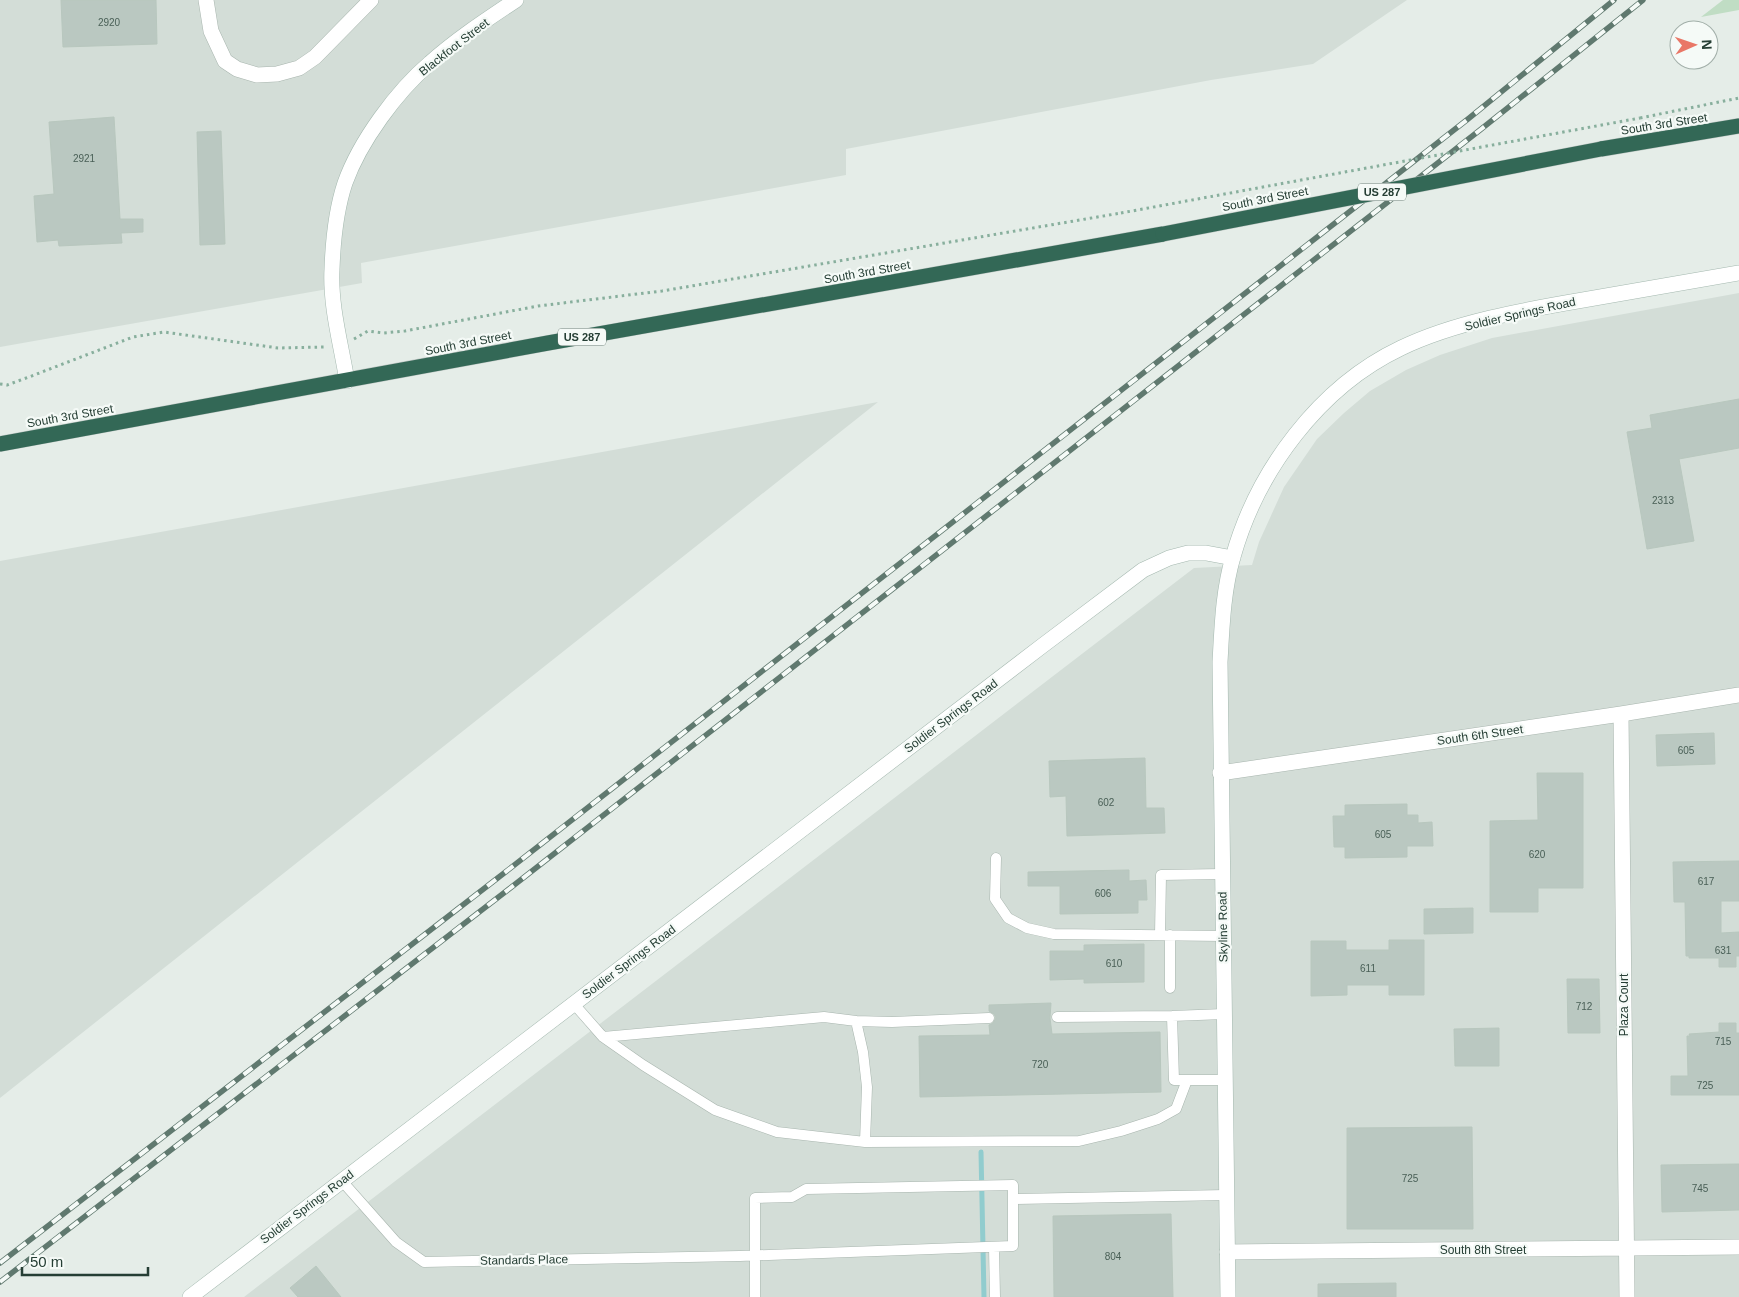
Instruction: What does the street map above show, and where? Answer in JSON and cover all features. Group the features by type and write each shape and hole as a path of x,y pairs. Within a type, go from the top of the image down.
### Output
{"highway":[{"name":"South 3rd Street","path":"0,444 548,343 1164,234 1601,150 1739,126"}],"street":[{"path":"206,0 211,31 225,61 237,68 258,75 277,74 299,68 315,57 371,0"},
{"name":"Blackfoot Street","path":"347,381 335,313 332,270 336,223 346,182 363,146 381,117 405,88 429,64 462,37 516,0"},
{"name":"Soldier Springs Road","path":"190,1297 1143,570 1169,558 1188,554 1206,554 1232,558 1246,518 1262,484 1285,449 1308,421 1341,388 1365,369 1401,348 1479,321 1538,308 1739,273"},
{"name":"Skyline Road","path":"1228,1297 1220,662 1224,606 1232,558"},
{"name":"South 6th Street","path":"1220,773 1739,695"},
{"name":"Plaza Court","path":"1621,714 1628,1297"},
{"name":"South 8th Street","path":"1227,1252 1739,1247"}],"lane":[{"path":"996,858 995,899 1008,918 1026,928 1054,934 1223,936"},
{"path":"1170,988 1161,875 1222,874"},
{"path":"574,1004 603,1037 714,1110 777,1132 865,1142 1079,1141 1121,1131 1158,1119 1176,1109 1187,1080"},
{"path":"1057,1017 1224,1014"},
{"path":"1172,1016 1174,1080 1225,1080"},
{"path":"603,1037 824,1018 892,1022 989,1018"},
{"path":"856,1021 863,1052 867,1087 865,1142"},
{"name":"Standards Place","path":"342,1181 396,1242 424,1262 755,1256 1013,1246 1013,1199"},
{"path":"755,1297 755,1198 792,1197 806,1189 1013,1185 1013,1199 1226,1194"},
{"path":"994,1247 995,1297"}],"path":[{"path":"0,384 7,385 29,378 134,337 164,332 278,348 341,347 368,331 383,333 404,331 538,306 662,291 1121,213 1640,118 1739,98"}],"shaded area":[{"path":"0,0 1407,0 1313,64 1211,80 846,149 846,175 361,263 362,283 0,347"},
{"path":"1739,293 1739,1297 244,1297 1194,568 1252,565 1259,542 1284,487 1317,439 1370,391 1406,370 1440,355 1492,338"},
{"path":"878,402 0,1098 0,561"}],"green space":[{"path":"1723,0 1739,0 1739,10 1701,17"}],"building":[{"path":"61,0 156,0 157,44 63,47"},
{"path":"114,117 120,219 143,219 143,232 121,233 122,243 59,246 58,240 37,242 34,196 54,194 49,122"},
{"path":"221,131 225,244 200,245 197,132"},
{"path":"1739,399 1739,448 1679,459 1694,541 1647,549 1627,432 1652,428 1650,415"},
{"path":"1714,733 1715,764 1657,766 1656,735"},
{"path":"1145,758 1146,808 1164,808 1165,833 1067,836 1066,796 1050,797 1049,761"},
{"path":"1537,773 1583,773 1583,888 1538,888 1538,912 1490,912 1490,821 1538,820"},
{"path":"1407,804 1407,815 1418,815 1418,823 1432,822 1433,846 1407,846 1407,857 1345,858 1345,847 1334,847 1333,816 1345,816 1345,805"},
{"path":"1739,861 1739,901 1721,901 1721,933 1739,932 1739,956 1736,956 1736,967 1719,967 1719,958 1689,958 1689,956 1686,956 1685,902 1674,902 1673,862"},
{"path":"1129,870 1129,881 1146,880 1147,900 1138,900 1138,913 1060,914 1060,886 1028,886 1028,872"},
{"path":"1473,908 1473,933 1424,934 1424,909"},
{"path":"1389,940 1424,940 1424,995 1389,995 1389,985 1347,985 1347,995 1311,996 1311,941 1346,941 1346,950 1389,950"},
{"path":"1144,944 1144,982 1084,983 1084,979 1050,980 1050,951 1084,951 1084,945"},
{"path":"1567,979 1599,979 1600,1033 1568,1033"},
{"path":"1051,1003 1052,1034 1160,1032 1161,1092 920,1097 919,1036 990,1035 989,1025 996,1018 989,1011 989,1005"},
{"path":"1719,1023 1736,1023 1736,1033 1739,1033 1739,1095 1671,1095 1671,1076 1688,1076 1687,1036 1690,1036 1689,1034 1719,1032"},
{"path":"1499,1028 1499,1066 1455,1066 1454,1029"},
{"path":"1472,1127 1473,1229 1347,1229 1347,1128"},
{"path":"1739,1164 1739,1210 1662,1212 1661,1165"},
{"path":"1171,1214 1173,1297 1054,1297 1053,1216"},
{"path":"316,1266 341,1297 298,1297 290,1288"},
{"path":"1396,1283 1396,1297 1318,1297 1318,1284"}],"waterway":[{"path":"981,1152 984,1297"}],"railway":[{"path":"0,1263 499,877 1468,119 1614,0"},
{"path":"0,1282 509,889 1480,130 1643,0"}]}
